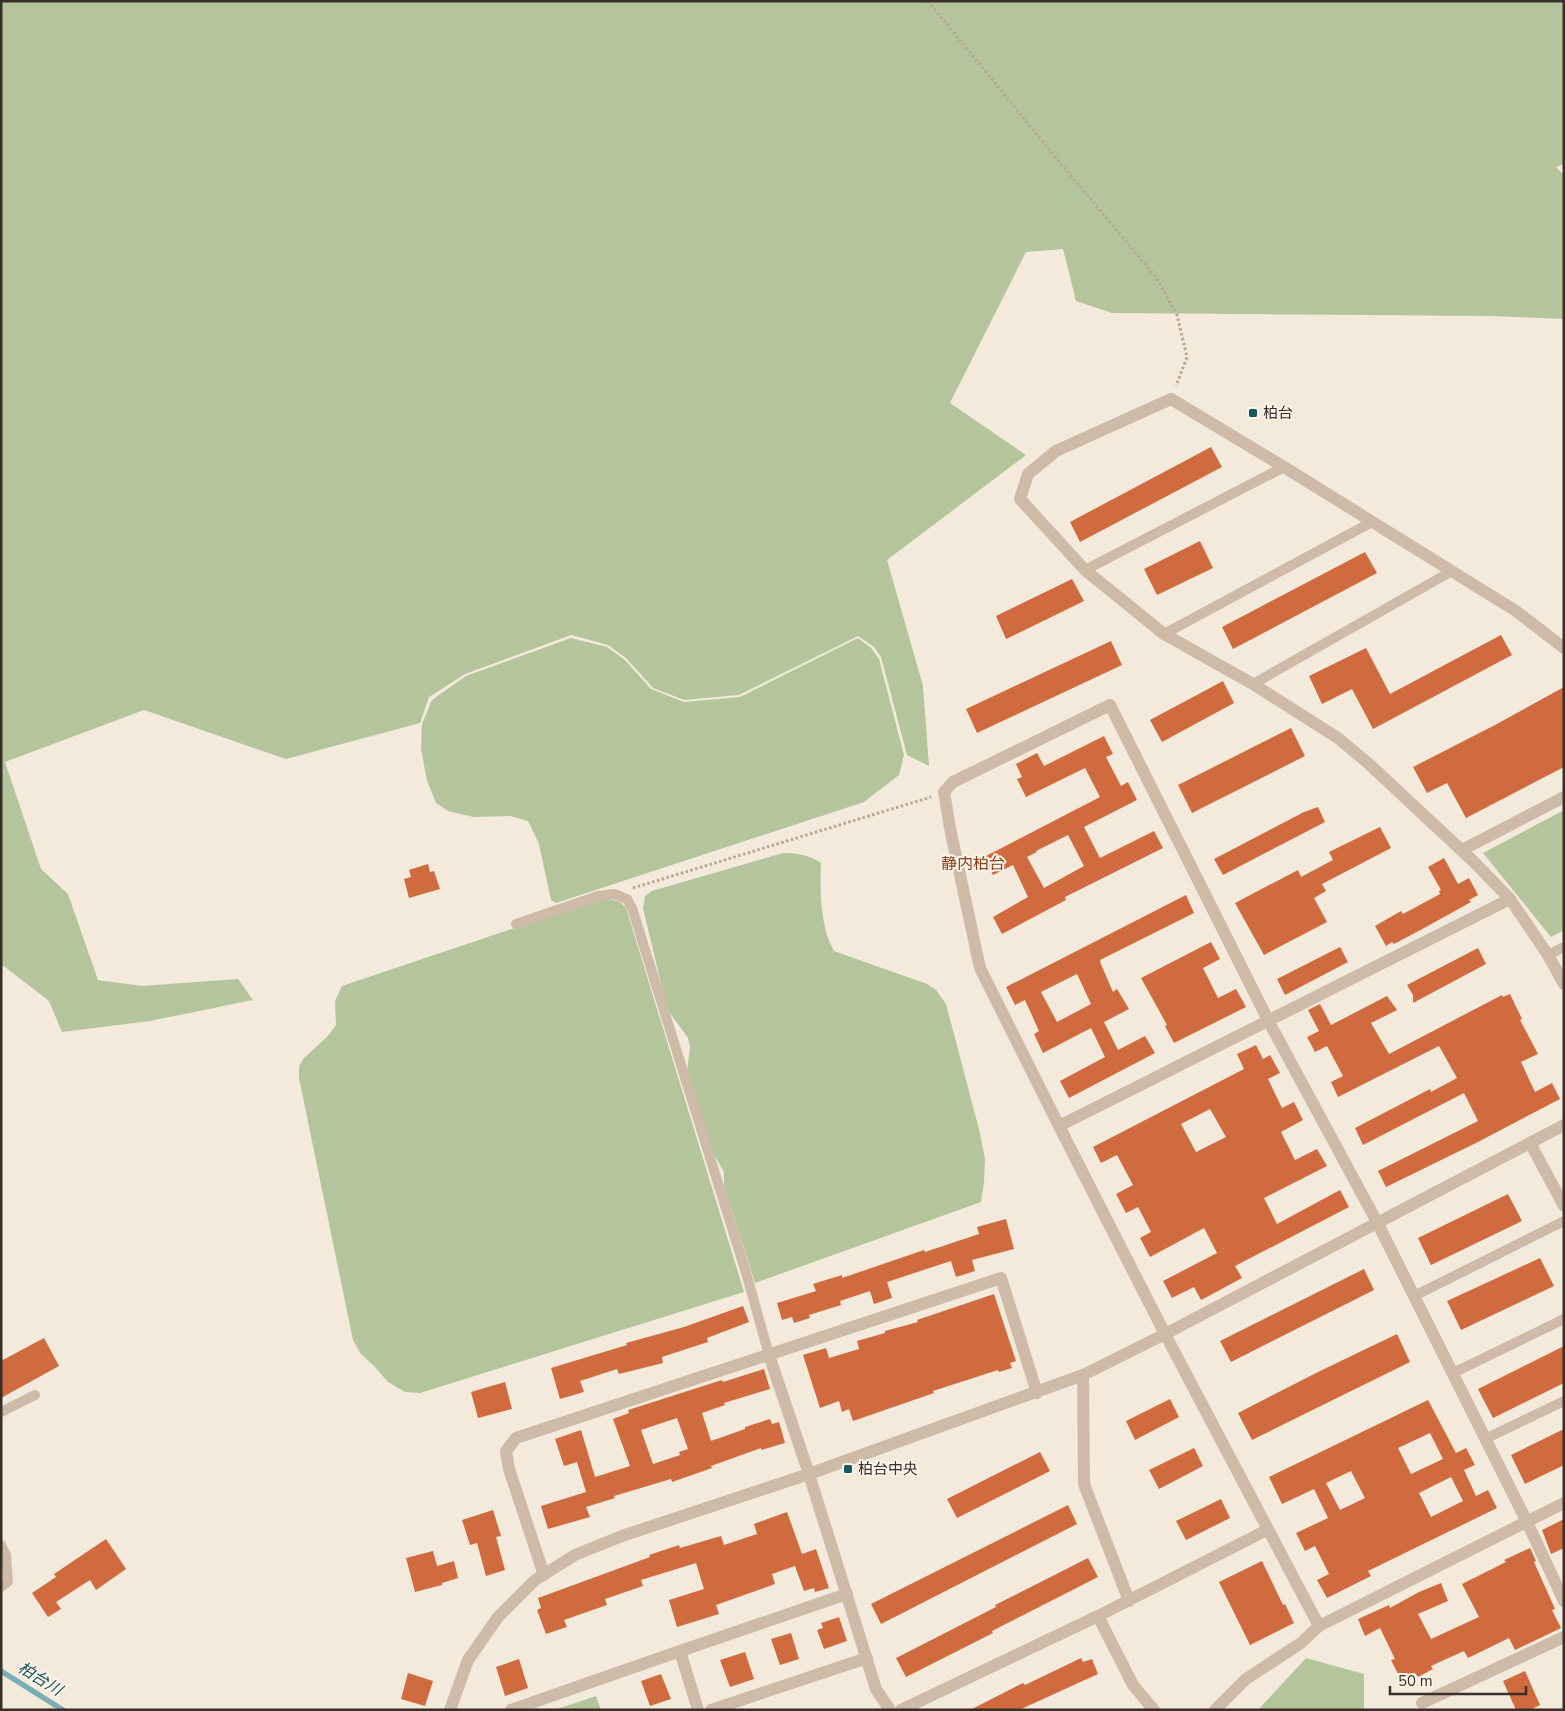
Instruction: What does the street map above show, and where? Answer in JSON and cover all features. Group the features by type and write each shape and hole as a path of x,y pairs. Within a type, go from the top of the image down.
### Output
{"street":[{"path":"1564,648 1516,611 1171,399 1056,452 1028,474 1020,499 1085,570 1164,634 1252,684 1338,738 1369,764 1462,850 1510,899 1548,955 1564,984"},
{"path":"1319,1626 1165,1334 980,968 944,792 953,782 1110,705 1269,1022 1377,1222 1527,1522 1564,1601"},
{"path":"1462,850 1564,797"},
{"path":"1059,1126 1269,1022 1510,899"},
{"path":"450,1710 468,1660 498,1617 535,1580 575,1555 622,1536 809,1474 1037,1393 1082,1375 1165,1334 1564,1125"},
{"path":"1530,1142 1564,1206"},
{"path":"544,1575 509,1469 506,1450 516,1438 1001,1278 1037,1393"},
{"path":"769,1355 809,1474 876,1688 890,1710"},
{"path":"1082,1375 1084,1484 1129,1601"},
{"path":"1215,1710 1246,1679 1301,1643 1319,1626 1564,1504"},
{"path":"901,1710 1129,1601 1267,1530"},
{"path":"511,1710 846,1594"},
{"path":"1098,1616 1134,1685 1154,1710"},
{"path":"1422,1703 1564,1636"},
{"path":"680,1651 698,1710"},
{"path":"711,1710 867,1658"}],"lane":[{"path":"1085,570 1284,467"},
{"path":"1164,634 1372,522"},
{"path":"1252,684 1452,571"},
{"path":"516,924 598,896 614,894 627,899 632,908 747,1276 769,1355"},
{"path":"1548,955 1564,947"},
{"path":"1414,1296 1564,1221"},
{"path":"1453,1373 1564,1319"},
{"path":"1,1412 35,1395"},
{"path":"1486,1439 1564,1401"},
{"path":"1,1545 6,1555 8,1582 1,1587"}],"path":[{"path":"928,1 1156,277 1176,316 1187,357 1171,399"},
{"path":"614,894 944,792"}],"green space":[{"path":"1,1 1564,1 1564,164 1556,167 1564,175 1564,319 1492,316 1112,313 1076,301 1063,249 1026,252 950,403 1026,455 887,560 923,686 929,766 907,755 881,657 874,647 858,636 739,695 684,700 653,688 626,658 608,645 571,635 465,674 429,697 420,723 286,759 144,710 5,762 41,869 68,894 98,980 142,986 238,979 253,1000 150,1021 62,1032 49,1001 1,964"},
{"path":"571,638 607,647 625,660 651,689 684,702 740,697 858,638 871,648 879,659 904,755 899,775 864,802 556,903 551,900 539,844 528,821 510,816 473,817 448,811 436,803 427,781 421,749 422,724 432,700 466,676"},
{"path":"1564,810 1564,930 1551,937 1483,853"},
{"path":"783,853 803,855 821,863 823,920 834,951 927,984 936,990 946,1004 979,1129 985,1159 984,1182 981,1202 755,1283 724,1186 724,1172 712,1151 687,1072 690,1047 688,1038 667,1009 643,908 645,896 652,891"},
{"path":"609,899 620,902 626,908 744,1292 420,1393 405,1392 388,1382 361,1354 353,1340 299,1078 299,1066 304,1058 328,1036 336,1025 335,1001 342,986 598,900"},
{"path":"1306,1658 1364,1674 1364,1710 1258,1710"},
{"path":"596,1696 601,1710 554,1710"}],"building":[{"path":"1211,447 1222,467 1080,542 1070,522"},
{"path":"1200,541 1213,568 1157,595 1144,569"},
{"path":"1365,552 1377,573 1233,649 1222,627"},
{"path":"1072,579 1084,601 1006,639 996,616"},
{"path":"1501,635 1512,655 1373,729 1352,689 1322,704 1309,676 1366,648 1390,694"},
{"path":"1111,641 1122,665 977,733 966,709"},
{"path":"1223,681 1234,703 1162,742 1150,720"},
{"path":"1564,687 1564,767 1466,818 1447,783 1427,793 1413,767"},
{"path":"1291,728 1305,756 1192,813 1178,785"},
{"path":"1104,736 1113,754 1106,757 1121,786 1128,782 1137,800 1084,827 1100,858 1154,831 1163,848 1065,897 1066,900 1002,934 993,917 1028,897 1013,865 993,875 984,857 1100,797 1085,768 1026,797 1017,779 1022,777 1016,764 1037,753 1044,766","holes":["1068,835 1084,866 1044,888 1027,857"]},
{"path":"1318,807 1325,822 1223,875 1214,859 1304,812"},
{"path":"1380,827 1391,848 1322,884 1326,891 1314,898 1327,922 1264,955 1235,903 1298,870 1301,877 1333,860 1329,852"},
{"path":"1444,858 1458,884 1469,878 1478,895 1469,900 1471,902 1426,927 1394,944 1392,942 1386,946 1375,926 1401,911 1403,914 1440,894 1439,891 1441,890 1428,867"},
{"path":"428,864 430,872 434,871 440,889 409,898 404,879 411,877 409,870"},
{"path":"1186,895 1194,913 1100,960 1113,992 1117,989 1129,1009 1104,1022 1118,1050 1145,1036 1155,1053 1069,1098 1060,1081 1105,1057 1091,1028 1043,1053 1034,1034 1039,1031 1025,1000 1015,1005 1006,987","holes":["1077,974 1091,1004 1057,1022 1041,992"]},
{"path":"1211,942 1220,959 1203,968 1218,998 1236,989 1246,1007 1174,1043 1165,1026 1167,1025 1141,978"},
{"path":"1340,947 1348,962 1285,995 1277,979"},
{"path":"1478,948 1486,964 1413,1003 1413,995 1407,985"},
{"path":"1510,994 1522,1019 1520,1020 1538,1054 1521,1062 1535,1092 1552,1083 1560,1099 1386,1187 1378,1171 1478,1121 1464,1093 1363,1145 1355,1128 1430,1089 1431,1092 1457,1078 1439,1046 1338,1097 1331,1082 1343,1076 1327,1046 1315,1052 1307,1037 1319,1031 1308,1010 1320,1004 1331,1025 1387,996 1397,1010 1371,1023 1389,1054 1502,995 1503,997"},
{"path":"1256,1045 1263,1059 1270,1055 1280,1073 1268,1079 1282,1108 1294,1102 1303,1120 1281,1132 1295,1160 1317,1149 1327,1166 1264,1198 1277,1224 1340,1190 1349,1207 1235,1266 1242,1278 1201,1300 1194,1287 1172,1298 1163,1281 1217,1253 1204,1228 1150,1257 1140,1238 1151,1232 1138,1207 1126,1213 1116,1194 1133,1185 1117,1155 1101,1163 1093,1147 1244,1069 1237,1054","holes":["1210,1109 1226,1137 1196,1152 1181,1124"]},
{"path":"1508,1194 1522,1221 1431,1265 1418,1238"},
{"path":"1006,1219 1014,1249 972,1260 975,1271 956,1277 951,1261 887,1282 892,1298 874,1304 870,1291 840,1301 841,1305 809,1315 810,1318 794,1323 792,1317 782,1320 777,1303 816,1291 813,1284 842,1275 842,1278 924,1250 925,1252 979,1234 977,1227"},
{"path":"1540,1258 1554,1286 1461,1330 1447,1301"},
{"path":"1364,1269 1374,1290 1231,1362 1220,1341"},
{"path":"994,1294 1016,1361 1010,1363 1012,1368 999,1372 998,1370 933,1391 934,1393 853,1421 849,1409 842,1412 839,1401 820,1408 803,1355 826,1348 829,1358 859,1349 857,1341 918,1322 917,1320"},
{"path":"743,1306 749,1322 707,1338 708,1342 662,1357 663,1363 619,1374 617,1369 580,1381 584,1392 560,1399 551,1368 627,1345 626,1343 684,1327"},
{"path":"1397,1334 1410,1362 1252,1440 1238,1413"},
{"path":"44,1338 59,1366 1,1398 1,1361"},
{"path":"1564,1346 1564,1383 1493,1418 1478,1389"},
{"path":"764,1369 770,1389 724,1403 725,1405 702,1413 711,1441 770,1419 772,1424 779,1422 785,1443 761,1450 761,1448 672,1482 671,1479 614,1496 615,1498 586,1507 590,1517 548,1529 541,1506 586,1492 577,1462 564,1466 555,1439 581,1430 595,1477 630,1466 613,1419 629,1413 628,1410 722,1380 723,1382","holes":["677,1418 688,1449 679,1452 680,1455 653,1464 641,1430"]},
{"path":"505,1382 512,1409 478,1418 471,1392"},
{"path":"1170,1399 1179,1417 1135,1440 1126,1421"},
{"path":"1428,1400 1456,1453 1466,1448 1475,1465 1464,1470 1476,1496 1488,1490 1497,1508 1368,1571 1371,1576 1327,1598 1317,1580 1329,1574 1315,1546 1305,1551 1296,1533 1328,1518 1314,1489 1282,1504 1269,1477","holes":["1430,1433 1443,1459 1411,1474 1398,1448","1351,1471 1365,1498 1340,1510 1326,1483","1451,1477 1463,1501 1431,1517 1419,1493"]},
{"path":"1564,1429 1564,1465 1525,1484 1511,1455"},
{"path":"1194,1448 1203,1466 1159,1489 1149,1470"},
{"path":"1040,1452 1050,1471 957,1518 947,1499"},
{"path":"1221,1499 1230,1518 1186,1540 1176,1521"},
{"path":"1068,1505 1077,1524 881,1624 871,1604"},
{"path":"493,1510 501,1536 496,1537 505,1570 486,1576 477,1543 470,1545 462,1520"},
{"path":"787,1512 802,1554 816,1549 829,1588 815,1592 814,1588 804,1591 795,1566 772,1574 775,1584 716,1605 719,1614 677,1627 669,1600 704,1589 696,1563 641,1580 643,1586 605,1599 607,1605 564,1620 567,1627 546,1634 537,1610 541,1608 538,1598 679,1545 680,1548 721,1536 724,1545 757,1534 754,1524"},
{"path":"1564,1519 1564,1548 1551,1554 1542,1530"},
{"path":"106,1539 126,1569 96,1590 90,1580 56,1602 61,1609 48,1617 32,1593 56,1577 54,1574"},
{"path":"1530,1548 1536,1561 1534,1562 1555,1609 1552,1610 1561,1628 1515,1650 1509,1638 1468,1658 1464,1651 1431,1666 1433,1669 1418,1677 1415,1673 1401,1680 1391,1660 1395,1659 1380,1628 1365,1636 1358,1619 1389,1605 1390,1608 1419,1592 1441,1583 1448,1601 1418,1614 1431,1639 1479,1617 1462,1584 1506,1562 1504,1560"},
{"path":"433,1551 437,1566 454,1561 458,1578 442,1583 442,1585 415,1592 406,1558"},
{"path":"1088,1558 1098,1577 906,1677 896,1658"},
{"path":"1262,1561 1283,1605 1285,1604 1294,1623 1250,1645 1219,1582"},
{"path":"839,1617 847,1641 824,1649 817,1630 823,1628 821,1623"},
{"path":"791,1633 799,1659 780,1665 771,1639"},
{"path":"745,1652 754,1679 730,1687 720,1660"},
{"path":"1081,1658 1083,1662 1092,1659 1098,1674 1019,1710 970,1710 1023,1683 1025,1685"},
{"path":"519,1659 528,1688 505,1696 496,1667"},
{"path":"1525,1671 1540,1705 1530,1710 1516,1710 1503,1681"},
{"path":"408,1673 433,1681 425,1706 401,1699"},
{"path":"661,1674 671,1699 650,1706 641,1681"}],"waterway":[{"name":"柏台川","path":"1,1671 63,1710"}],"place":[{"name":"柏台","path":"1253,413"},
{"name":"柏台中央","path":"848,1469"}],"district":[{"name":"静内柏台","path":"973,864"}]}
